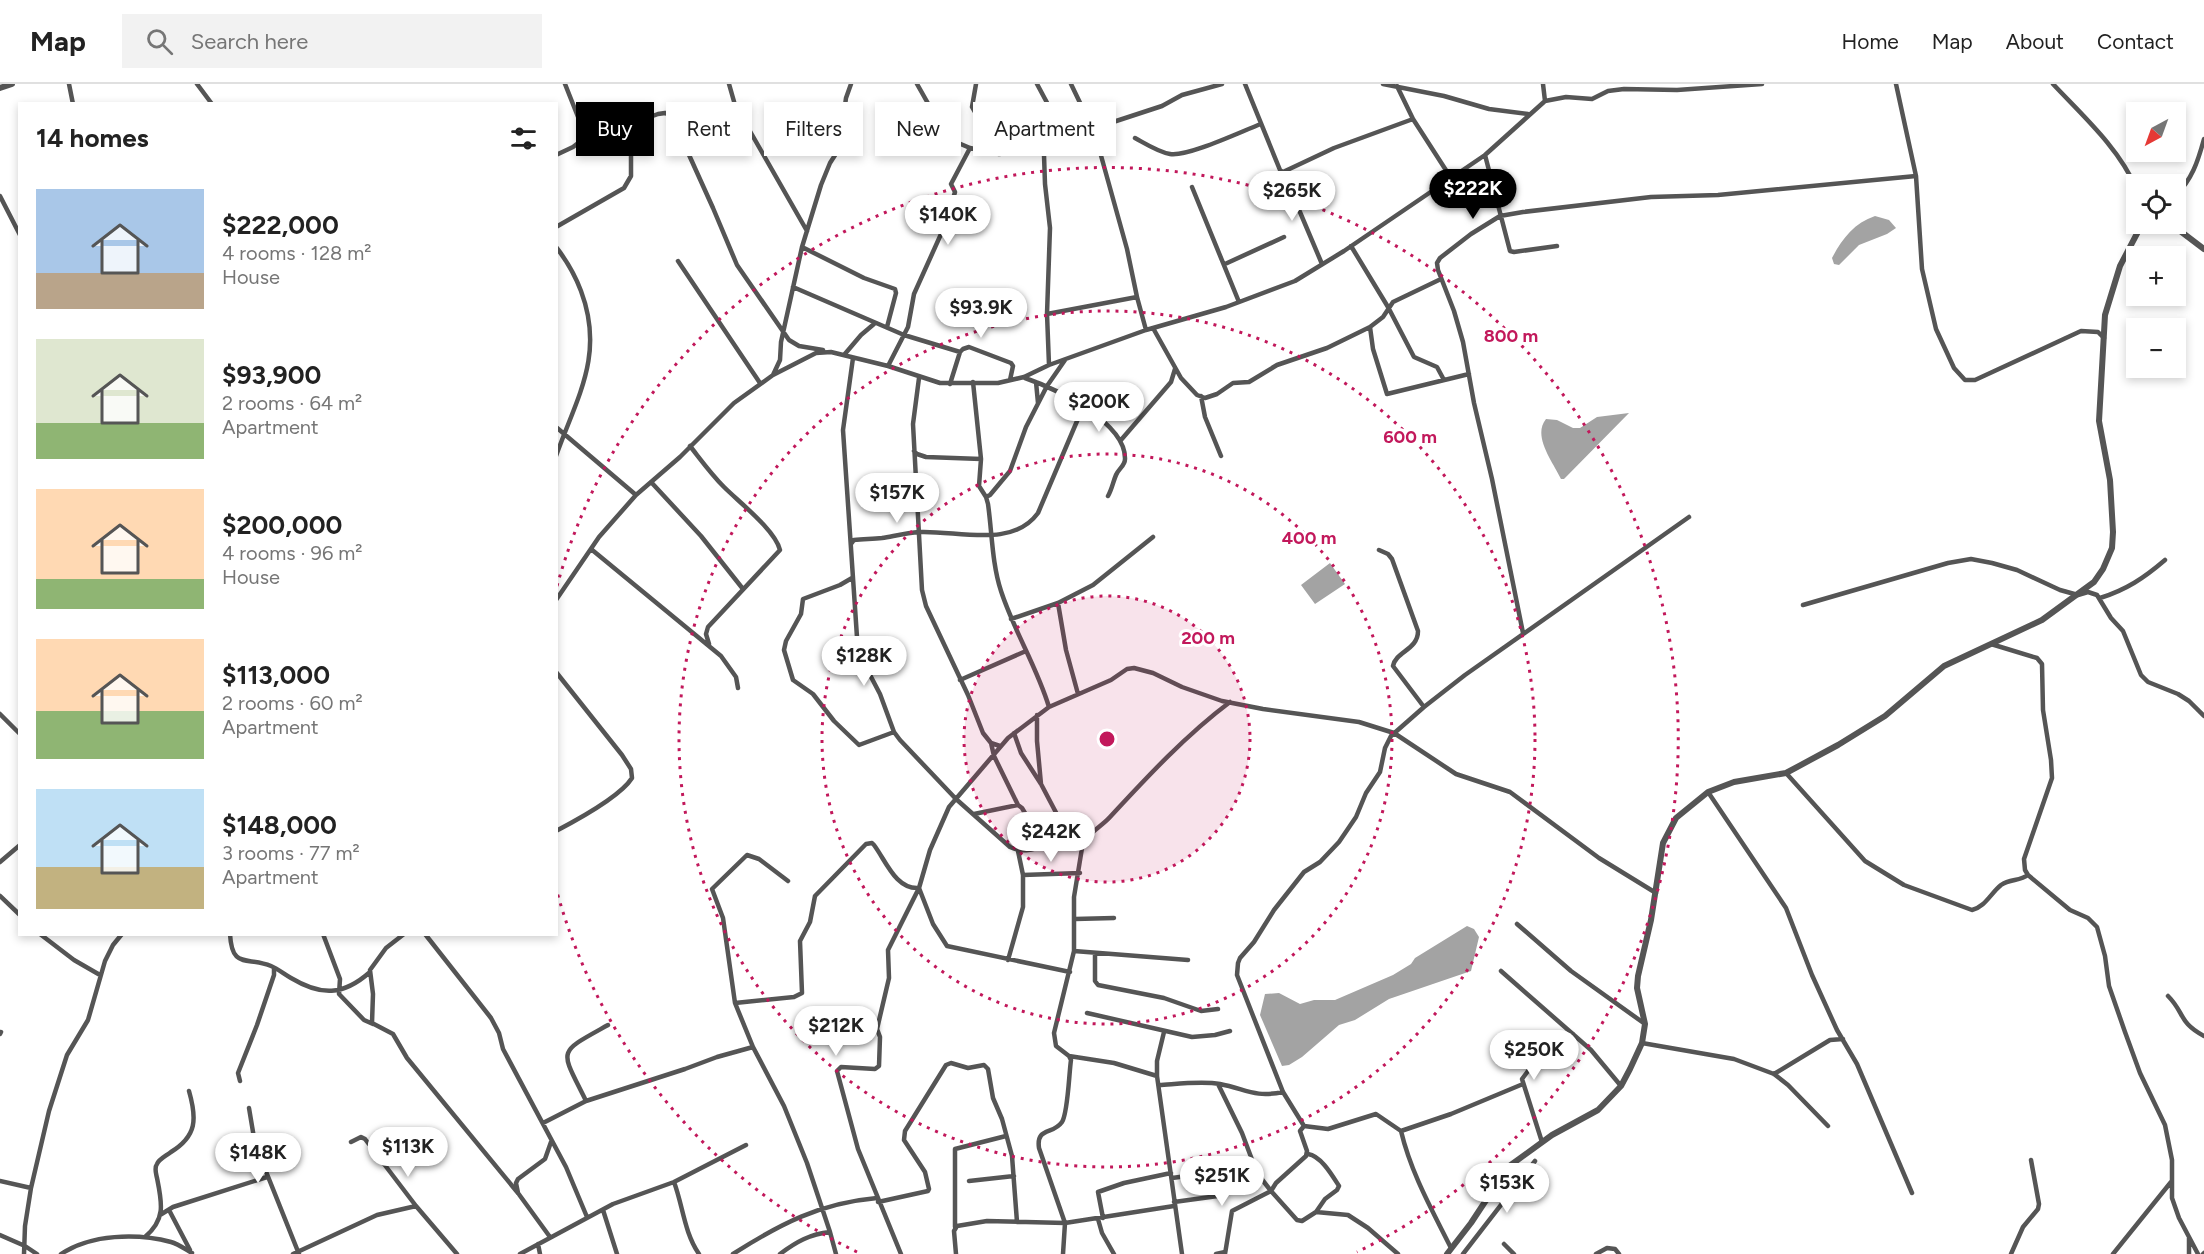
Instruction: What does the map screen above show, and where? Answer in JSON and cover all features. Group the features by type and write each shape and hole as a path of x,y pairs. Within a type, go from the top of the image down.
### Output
{"street":[{"path":"0,88 12,84"},
{"path":"69,84 73,102"},
{"path":"198,84 211,102"},
{"path":"565,84 576,111"},
{"path":"729,84 735,105 807,231"},
{"path":"773,375 780,360 802,247 821,185 839,149 846,98 851,84"},
{"path":"917,84 947,136 973,149"},
{"path":"973,109 976,84"},
{"path":"1037,84 1047,102"},
{"path":"1071,84 1080,102"},
{"path":"1116,120 1162,106 1182,94 1222,84"},
{"path":"1245,84 1260,124 1322,264"},
{"path":"1383,84 1444,96 1489,109 1528,114"},
{"path":"1543,84 1545,101"},
{"path":"654,115 665,112 670,116 713,208 736,265 784,334 794,344 888,366 920,378 950,384 998,383 1024,377 1049,365 1146,330 1239,302 1295,281 1485,155 1545,101 1566,97 1592,99 1608,91 1624,89 1677,90 1762,84"},
{"path":"1896,84 1916,176 1922,269 1936,329 1954,368 1965,380 1975,380 2080,331 2098,332 2104,338"},
{"path":"2053,84 2108,146 2128,174"},
{"path":"1394,85 1451,178"},
{"path":"1283,172 1334,148 1413,119"},
{"path":"1135,138 1168,154 1178,154 1260,124"},
{"path":"2186,185 2192,175 2204,139"},
{"path":"558,154 576,144"},
{"path":"888,366 908,327 914,294 950,212 955,192 951,184 970,148"},
{"path":"1485,155 1511,252 1557,246"},
{"path":"558,226 624,188 631,176 631,156"},
{"path":"1045,156 1045,184 1050,228 1047,314 1049,365"},
{"path":"1101,156 1128,249 1146,330"},
{"path":"1523,633 1469,374 1454,311 1437,264 1440,258 1471,234 1500,216 1651,197 1718,195 1916,176"},
{"path":"1192,188 1239,302"},
{"path":"0,196 18,231"},
{"path":"1304,1126 1328,1129 1376,1114 1401,1131 1416,1177 1449,1251 1508,1167 1542,1142 1598,1110 1621,1086 1642,1043 1645,1023 1637,988 1638,976 1652,920 1660,854 1671,825 1687,808 1708,792 1734,782 1786,773 1838,745 1885,716 1944,666 2042,620 2094,582 2103,569 2112,548 2110,480 2099,421 2105,315 2120,266 2137,234"},
{"path":"2184,234 2204,249"},
{"path":"1225,264 1284,237"},
{"path":"1351,246 1388,307 1414,357 1437,367 1444,380"},
{"path":"802,247 864,278 895,289 896,293 886,327"},
{"path":"558,250 571,268 585,303 590,320 591,344 582,391 558,450"},
{"path":"678,261 760,383"},
{"path":"1153,328 1175,369 1190,388 1205,398 1217,394 1233,383 1249,382 1277,365 1327,348 1370,327 1383,317 1393,302 1441,279"},
{"path":"793,287 874,324 960,352"},
{"path":"1047,314 1137,297"},
{"path":"844,355 874,324"},
{"path":"1370,327 1373,350 1387,394 1469,374"},
{"path":"950,384 960,352 969,347 1011,363 1013,366 1010,380"},
{"path":"559,591 615,517 734,403 773,375 816,352 825,351"},
{"path":"853,358 843,430 858,652 880,694 894,732 956,798 999,838 1018,851 1084,840 1098,829 1137,787 1204,723 1230,702"},
{"path":"986,497 998,487 1010,471 1026,427 1047,386 1065,360"},
{"path":"1121,440 1171,382 1175,369"},
{"path":"1024,377 1047,386 1083,407 1121,440 1125,463 1116,475 1108,496"},
{"path":"920,378 914,424 914,451 918,532 926,606 1018,805 1022,808 1041,842 1046,845"},
{"path":"973,382 981,459 979,486 988,504 997,577 1011,619 1044,690 1049,707"},
{"path":"1036,382 1038,403"},
{"path":"1201,396 1205,417 1221,456"},
{"path":"850,544 854,540 918,532 992,534 1014,531 1030,523 1083,407"},
{"path":"558,429 636,495"},
{"path":"690,446 724,488 749,509 780,547 779,554 708,627 706,634 709,645"},
{"path":"914,451 926,457 981,459"},
{"path":"651,482 700,536 743,589"},
{"path":"1304,1126 1283,1092 1237,975 1238,963 1304,872 1324,858 1347,831 1366,793 1380,772 1385,748 1394,733 1424,706 1523,633 1689,517"},
{"path":"1011,619 1058,603 1093,585 1153,537"},
{"path":"591,549 721,656 734,673 738,688"},
{"path":"1379,550 1388,554 1392,559 1418,631 1418,638 1414,645 1395,660 1393,666 1424,706"},
{"path":"1803,605 1948,563 1971,559 2017,570 2060,590 2078,595 2088,592 2100,598 2111,618 2123,631 2141,675 2148,682 2189,701 2204,716"},
{"path":"2100,598 2129,588 2165,560"},
{"path":"852,578 803,599 801,614 786,641 784,650 786,660 793,680 813,694 855,743 861,745 894,732"},
{"path":"1058,603 1066,650 1078,694"},
{"path":"1991,644 2037,658 2042,664 2043,711 2052,778 2024,859 2025,870 2070,910 2088,918 2097,927 2105,956 2109,986 2140,1073 2165,1125 2172,1160 2172,1198 2179,1218 2198,1254"},
{"path":"960,680 1026,651"},
{"path":"901,1254 858,1149 837,1071 841,1068 874,1069 879,1066 880,1037 877,1029 889,978 888,950 919,888 930,850 942,822 956,798 994,756 1000,746 1037,715 1049,707 1111,680 1127,669 1134,668 1154,673 1197,693 1230,702 1263,709 1359,722 1394,733 1456,774 1510,792 1599,858 1656,893"},
{"path":"558,675 622,755 631,769 632,778 624,788 601,805 558,830"},
{"path":"0,714 18,732"},
{"path":"1037,715 1041,784"},
{"path":"1014,733 1021,753 1061,822 1078,829 1084,840 1074,897 1074,951 1054,1033 1056,1046 1069,1056 1114,1063 1157,1076"},
{"path":"991,743 1000,746"},
{"path":"1786,773 1864,861 1904,885 1972,910 1982,906 2003,883 2023,879 2028,875"},
{"path":"1708,792 1766,875 1786,908 1808,966 1857,1064 1912,1192"},
{"path":"973,814 1018,805"},
{"path":"735,1003 794,997 802,993 800,941 810,922 815,896 866,844 874,845 900,882 911,888 919,888"},
{"path":"0,862 18,847"},
{"path":"1008,960 1023,907 1023,875 1018,851"},
{"path":"788,881 759,859 747,855 713,886 712,891 725,926 735,1003 753,1047 784,1106 807,1163 836,1254"},
{"path":"1023,875 1080,873"},
{"path":"919,888 933,924 947,946 1070,972"},
{"path":"0,897 18,913"},
{"path":"1075,919 1114,918"},
{"path":"1517,924 1571,971 1645,1023"},
{"path":"43,936 74,960 100,975"},
{"path":"24,1254 25,1226 31,1188 49,1111 67,1055 88,1020 100,975 112,945 120,936"},
{"path":"230,936 231,950 235,956 274,968 317,991 339,990 360,981 386,948 401,936"},
{"path":"324,936 336,965 340,979 339,990 343,998 364,1020 393,1034 414,1067 518,1193 550,1237"},
{"path":"427,936 491,1018 499,1033 503,1049 566,1167 586,1217"},
{"path":"1074,951 1188,960"},
{"path":"1095,954 1095,981 1098,985 1164,998 1201,1011 1218,1009"},
{"path":"240,1081 238,1073 257,1025 274,975 274,968"},
{"path":"370,971 374,1024"},
{"path":"1501,971 1573,1034 1603,1063 1621,1086"},
{"path":"2168,996 2176,1005 2185,1023 2204,1036"},
{"path":"1087,1013 1164,1032 1203,1037 1230,1031"},
{"path":"586,1101 566,1060 567,1050 575,1043 608,1025"},
{"path":"1164,1032 1157,1060 1157,1076 1182,1254"},
{"path":"1542,1142 1523,1084 1524,1075 1573,1034"},
{"path":"1774,1074 1830,1040 1843,1039"},
{"path":"1642,1043 1734,1059 1774,1074 1828,1126"},
{"path":"543,1123 586,1101 753,1047"},
{"path":"1063,1254 1065,1223 1038,1141 1043,1134 1059,1126 1064,1117 1071,1060 1069,1056"},
{"path":"733,1254 785,1222 821,1208 928,1191 925,1172 903,1136 909,1122 946,1065 951,1063 968,1068 984,1065 987,1067 993,1098 1002,1119 1012,1156 1017,1222"},
{"path":"1159,1085 1218,1084 1253,1094 1267,1095 1283,1092"},
{"path":"1218,1084 1242,1133 1257,1173 1270,1191 1300,1221 1316,1212 1324,1199 1339,1186 1319,1160 1308,1154"},
{"path":"1401,1131 1451,1114 1523,1084"},
{"path":"145,1237 156,1226 160,1215 155,1168 161,1159 183,1145 192,1128 194,1113 189,1092"},
{"path":"249,1108 255,1144 297,1253 369,1218 416,1206"},
{"path":"1304,1126 1300,1131 1308,1154"},
{"path":"956,1254 955,1149 1006,1136"},
{"path":"351,1142 361,1137 365,1139 416,1206 457,1254"},
{"path":"518,1193 516,1183 518,1179 545,1159 551,1142"},
{"path":"520,1254 625,1198 674,1182 746,1145"},
{"path":"1216,1254 1225,1253 1232,1211 1270,1191 1308,1154"},
{"path":"2011,1254 2023,1227 2039,1204 2031,1160"},
{"path":"1463,1254 1535,1161"},
{"path":"1114,1254 1102,1233 1098,1192 1124,1183 1172,1175 1224,1171 1252,1162"},
{"path":"955,1227 987,1221 1065,1223 1101,1219 1225,1195 1224,1171"},
{"path":"969,1181 1014,1176"},
{"path":"160,1215 267,1177"},
{"path":"0,1181 31,1188"},
{"path":"674,1182 680,1197 687,1232 699,1254"},
{"path":"2113,1254 2171,1182"},
{"path":"169,1210 192,1253"},
{"path":"603,1210 617,1254"},
{"path":"1316,1212 1348,1215 1368,1228 1398,1254"},
{"path":"780,1254 805,1237 830,1232"},
{"path":"0,1235 37,1254"},
{"path":"2188,1236 2189,1254"},
{"path":"62,1254 78,1245 92,1241 124,1237 145,1237 171,1242 192,1253"},
{"path":"538,1244 540,1254"},
{"path":"1504,1244 1514,1254"},
{"path":"1596,1254 1611,1248 1618,1254"}],"shaded area":[{"path":"1875,216 1889,220 1896,228 1859,245 1839,265 1834,264 1832,258 1844,238 1855,227"},
{"path":"1629,413 1564,479 1561,479 1542,441 1542,426 1546,419 1557,420 1573,428 1580,428 1597,417"},
{"path":"1330,563 1345,584 1315,604 1301,585"},
{"path":"1467,926 1474,929 1479,937 1471,971 1389,999 1355,1020 1339,1025 1302,1057 1289,1065 1282,1066 1260,1015 1265,994 1279,993 1300,1004 1314,1000 1335,1000 1393,975 1411,964 1415,958"}]}
